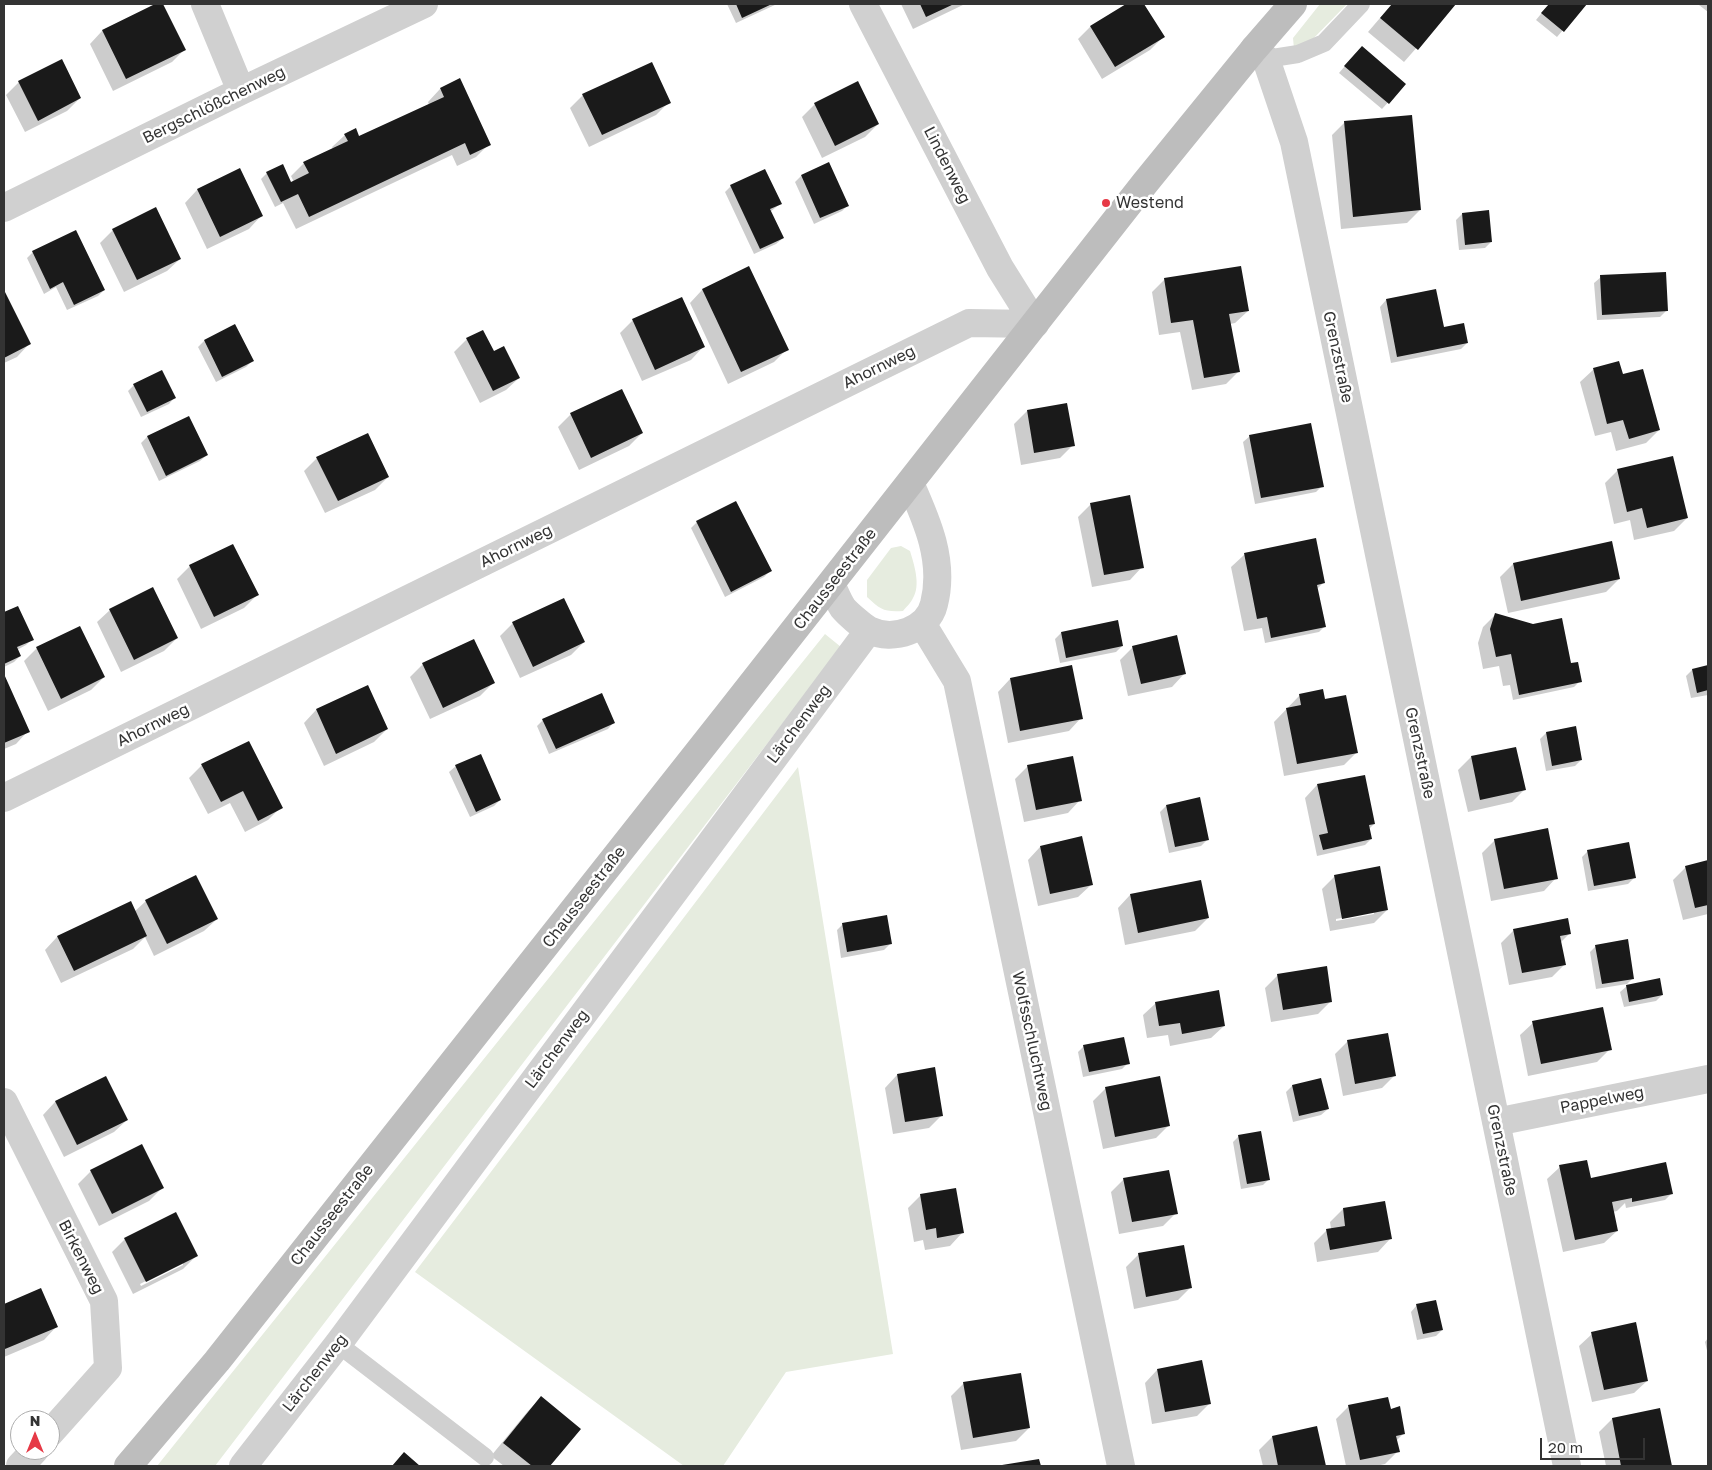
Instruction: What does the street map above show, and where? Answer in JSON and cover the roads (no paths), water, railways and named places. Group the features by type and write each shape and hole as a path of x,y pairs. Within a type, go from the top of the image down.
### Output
{"main road":[{"path":"1035,324 1144,183 1260,54 1294,4"},
{"name":"Chausseestraße","path":"128,1466 217,1360 1035,324"}],"street":[{"path":"205,4 241,91"},
{"name":"Bergschlößchenweg","path":"4,208 241,91 424,4"},
{"name":"Lindenweg","path":"863,4 1000,268 1035,324"},
{"name":"Grenzstraße","path":"1260,54 1294,142 1496,1122 1562,1465"},
{"name":"Ahornweg","path":"4,798 969,323 1035,324"},
{"path":"831,584 843,608 869,630 886,634 905,633 922,625 934,606 937,583 936,557 928,522 910,483"},
{"name":"Wolfsschluchtweg","path":"922,625 957,680 1121,1466"},
{"name":"Lärchenweg","path":"243,1466 338,1344 869,630"},
{"name":"Pappelweg","path":"1496,1122 1708,1079"},
{"name":"Birkenweg","path":"4,1102 104,1301 108,1368 60,1422"}],"lane":[{"path":"1260,54 1298,54 1324,43 1361,4"},
{"path":"338,1344 485,1457"}],"place":[{"name":"Westend","path":"1106,203"}]}
